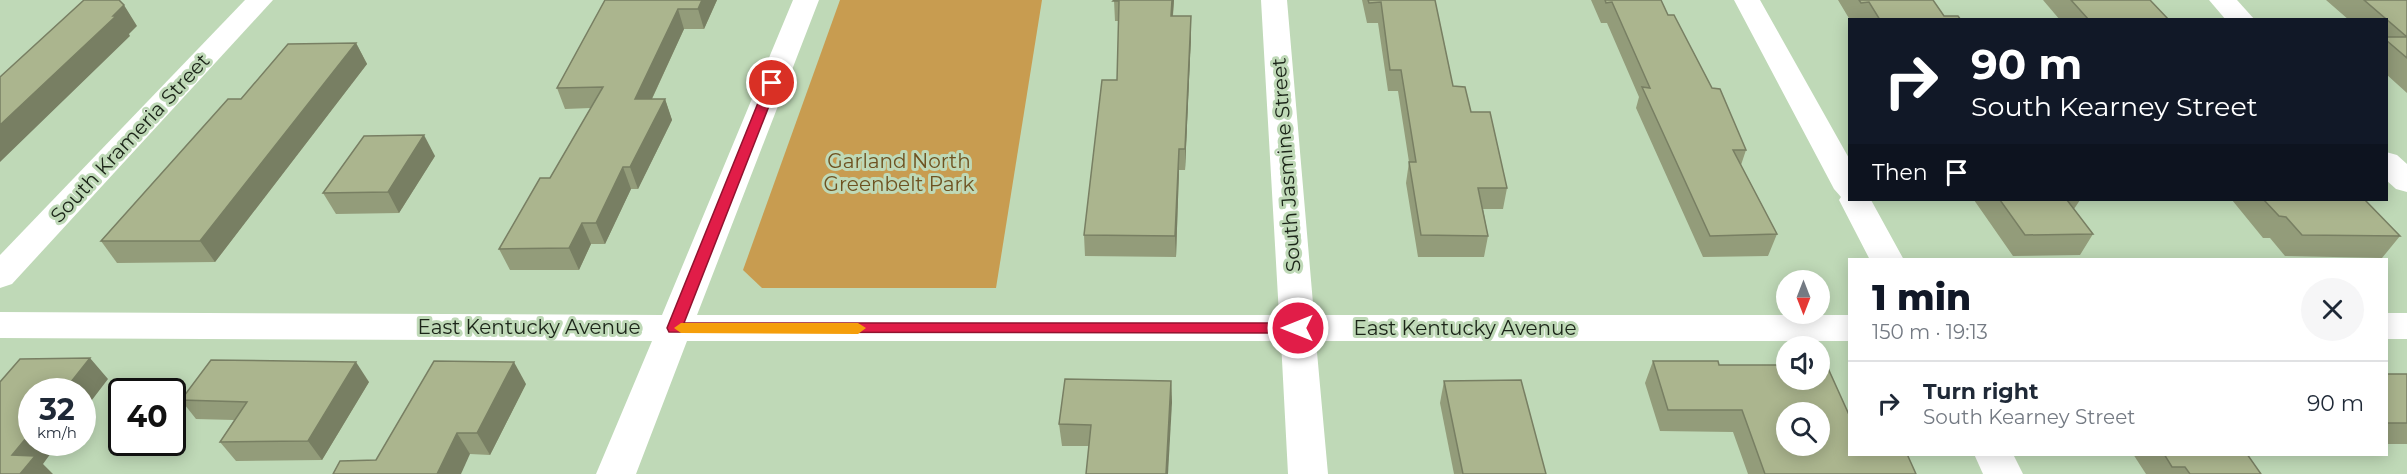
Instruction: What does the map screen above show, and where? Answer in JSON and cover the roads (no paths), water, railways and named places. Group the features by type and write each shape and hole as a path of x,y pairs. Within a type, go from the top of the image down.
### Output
{"street":[{"name":"South Krameria Street","path":"0,276 260,0"},
{"path":"616,474 806,0"},
{"name":"South Jasmine Street","path":"1274,0 1308,474"},
{"path":"1747,0 1848,185"},
{"path":"2223,0 2240,18"},
{"path":"2388,164 2407,182"},
{"path":"1856,201 1886,258"},
{"name":"East Kentucky Avenue","path":"0,325 675,328 1848,328"},
{"path":"2388,326 2407,326"},
{"path":"1994,456 2003,474"}],"park label":[{"name":"Garland North Greenbelt Park","path":"899,172"}]}
